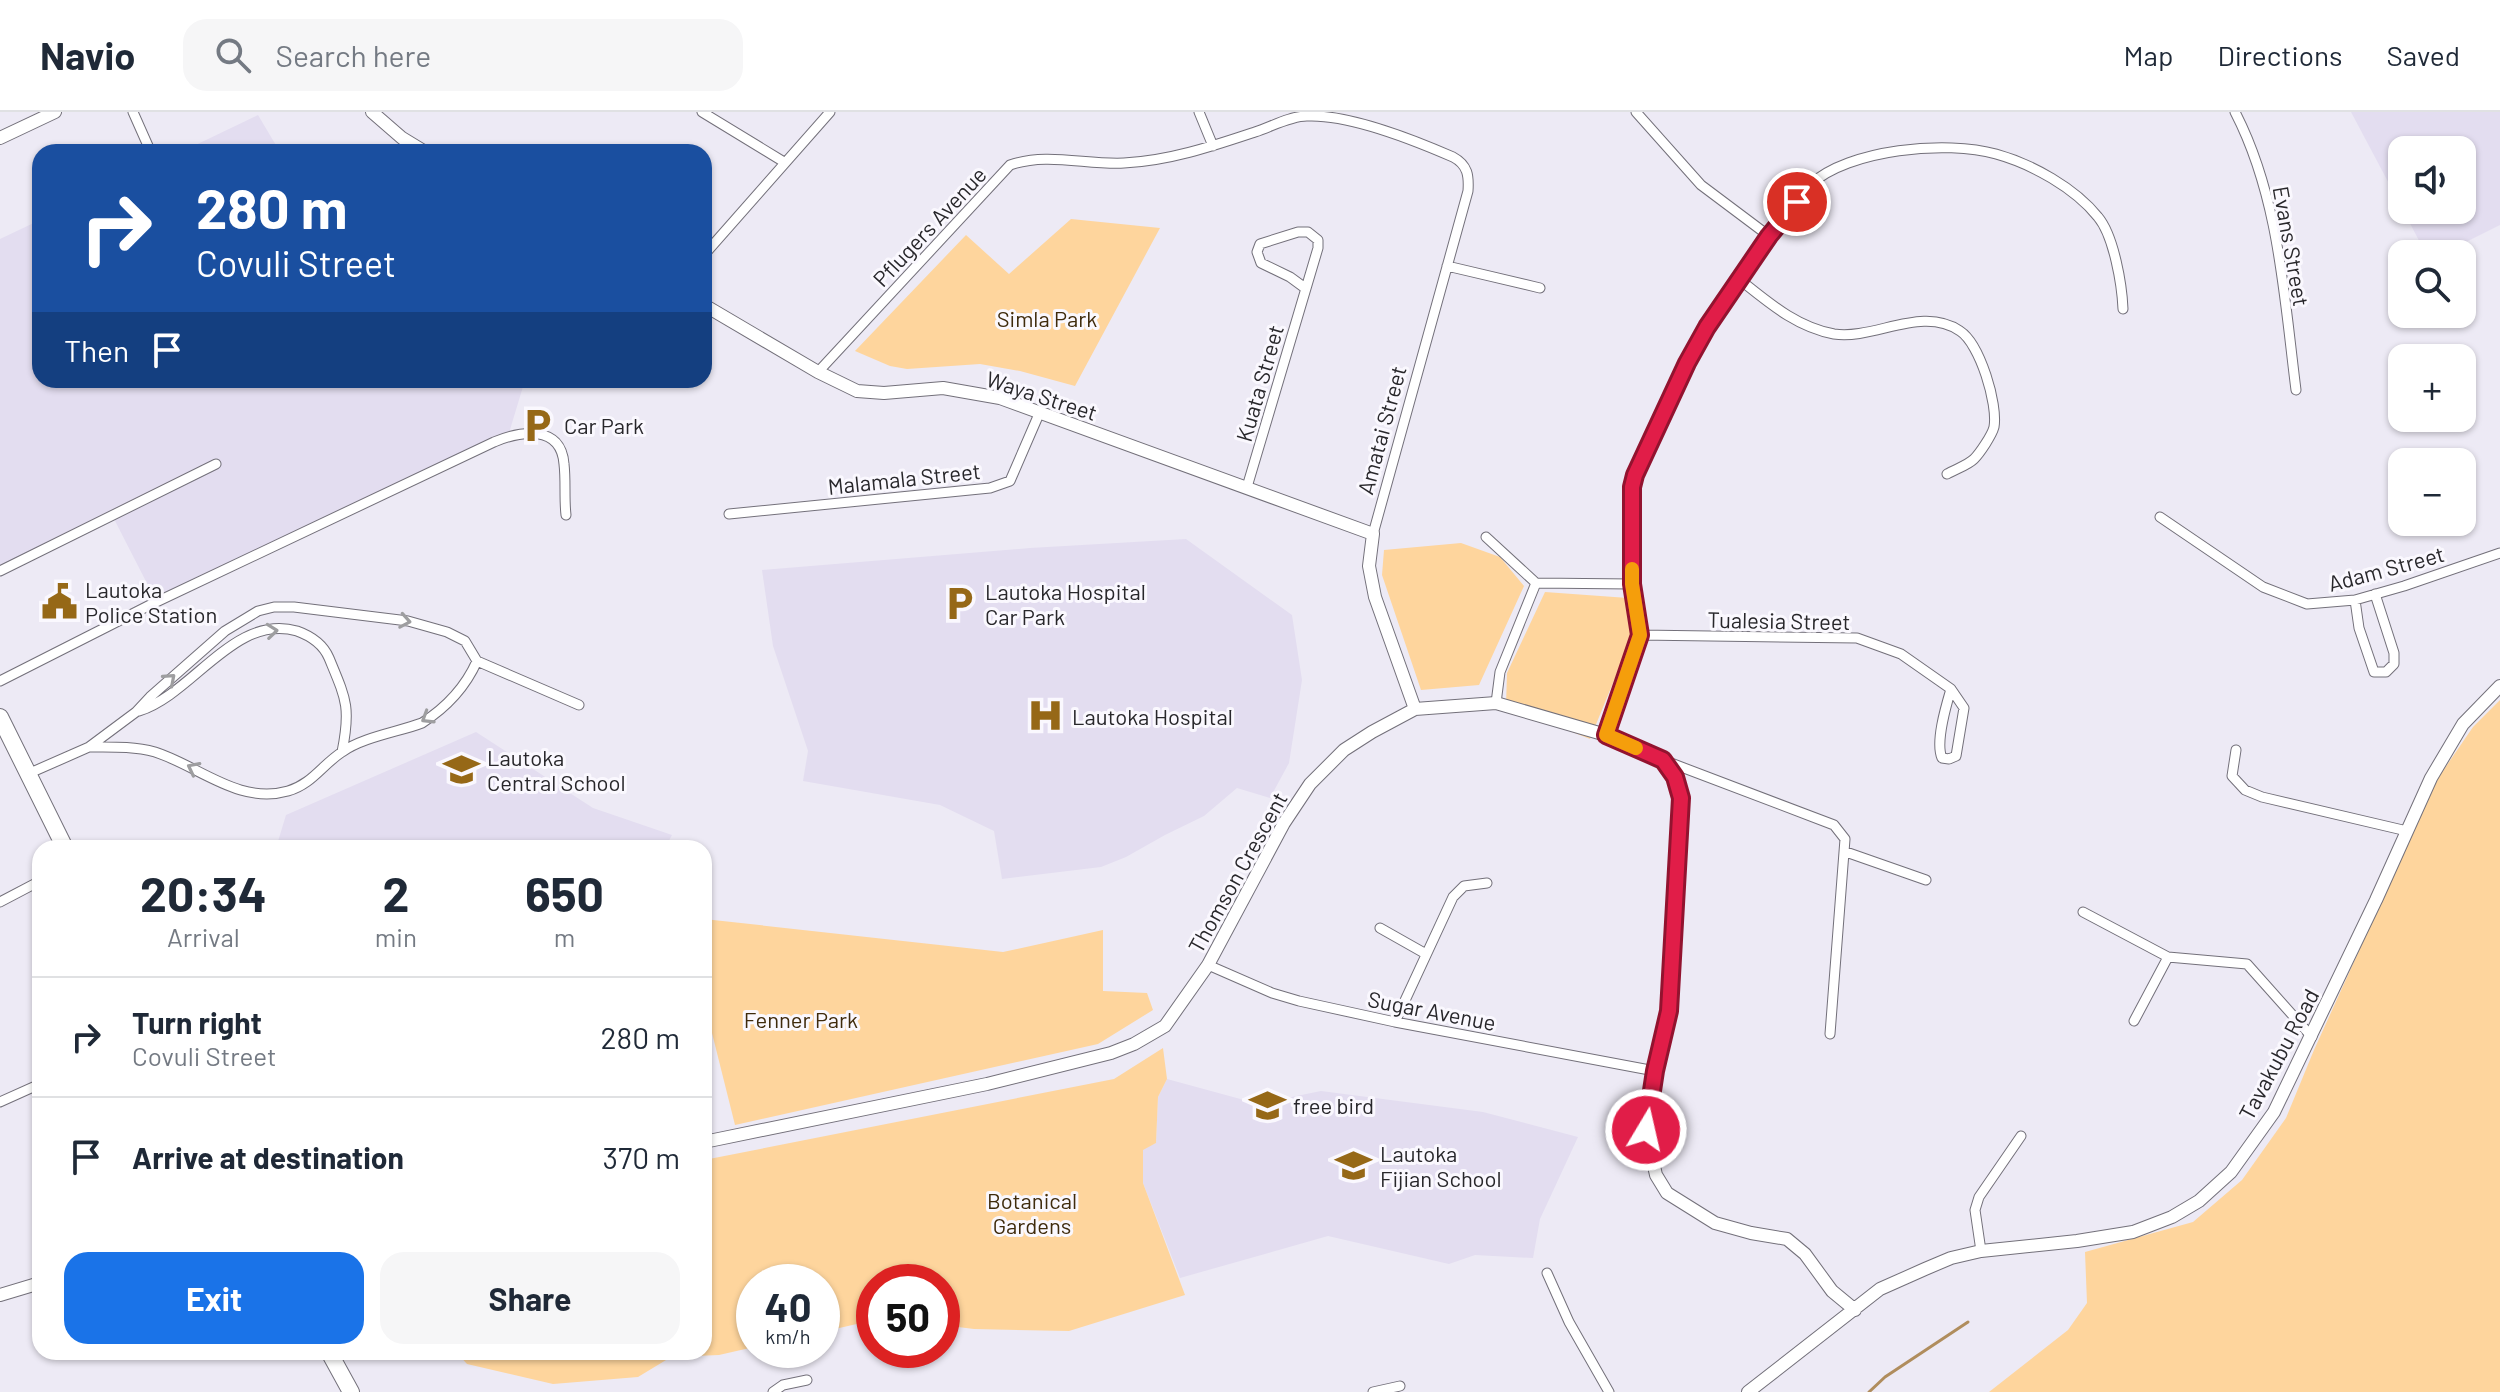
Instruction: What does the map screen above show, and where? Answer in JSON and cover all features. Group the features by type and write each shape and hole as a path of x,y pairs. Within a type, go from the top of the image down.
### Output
{"highway":[{"path":"0,717 61,840"},
{"path":"333,1360 351,1392"}],"main road":[{"path":"0,138 53,112"},
{"path":"372,112 412,144"},
{"name":"Waya Street","path":"712,310 818,372 857,391 884,393 943,388 1000,398 1373,534"},
{"name":"Amatai Street","path":"1373,534 1369,566 1375,597 1415,709"},
{"name":"Tavakubu Road","path":"1755,1389 1880,1289 1951,1258 1981,1251 2133,1232 2172,1217 2199,1201 2231,1172 2274,1112 2312,1037 2431,778 2463,724 2500,686"},
{"name":"Thomson Crescent","path":"712,1140 987,1084 1111,1053 1165,1026 1208,965 1284,823 1310,784 1344,750 1415,709 1496,703 1606,735 1663,760"},
{"path":"1663,760 1675,777 1681,798 1669,1011 1646,1130 1656,1175 1667,1193 1715,1223 1787,1239 1805,1254 1832,1291 1855,1310"},
{"path":"0,1295 32,1285"}],"street":[{"path":"133,112 147,144"},
{"path":"702,112 784,162"},
{"path":"712,246 830,112"},
{"path":"1199,112 1213,146"},
{"path":"1636,112 1701,185 1769,236"},
{"name":"Evans Street","path":"2235,112 2262,176 2271,214 2296,390"},
{"name":"Pflugers Avenue","path":"818,372 1010,165 1029,159 1124,163 1171,156 1213,146 1304,114 1375,128 1462,162"},
{"path":"1606,735 1640,635 1632,584 1632,487 1635,475 1707,327 1769,236 1811,185 1837,167 1890,152 1953,149 1994,153 2049,178 2100,218 2122,284 2123,309"},
{"name":"Amatai Street","path":"1373,534 1468,191 1469,175 1462,162"},
{"name":"Kuata Street","path":"1247,487 1318,248 1318,240 1313,234 1298,232 1260,244 1257,252 1261,263 1305,288"},
{"path":"1447,266 1540,288"},
{"path":"1739,279 1793,321 1835,334 1875,331 1923,320 1962,332 1980,358 1989,382 1994,429 1974,459 1947,474"},
{"name":"Malamala Street","path":"729,514 990,488 1010,481 1039,414"},
{"path":"0,681 150,605 504,438 538,433 555,444 565,465 566,515"},
{"path":"0,571 216,464"},
{"name":"Adam Street","path":"2160,517 2263,587 2307,604 2355,600 2500,553"},
{"path":"1486,537 1536,583 1632,584"},
{"path":"1496,703 1500,672 1536,583"},
{"path":"2355,600 2359,628 2374,672 2386,672 2394,664 2394,653 2375,594"},
{"path":"30,773 89,747 136,712 225,631 258,611 274,607 408,621 447,632 465,641 477,661 579,705"},
{"path":"136,712 154,706 246,637 265,630 293,630 324,647 344,692 348,706 342,752"},
{"name":"Tualesia Street","path":"1640,635 1857,638 1901,654 1951,689"},
{"path":"89,747 142,748 186,764 239,791 286,791 308,782 342,752 422,723 434,715 467,683 477,661"},
{"path":"1951,689 1964,708 1956,756 1949,759 1942,758 1939,751 1951,689"},
{"path":"2236,750 2232,776 2245,790 2282,803 2407,831"},
{"path":"1663,760 1834,825 1845,839 1830,1034"},
{"path":"1846,852 1926,880"},
{"path":"1395,1022 1459,889 1472,883 1487,883"},
{"path":"0,902 32,885"},
{"path":"2083,912 2168,957 2247,964 2312,1037"},
{"path":"1380,928 1426,954"},
{"path":"2134,1021 2168,957"},
{"name":"Sugar Avenue","path":"1208,965 1272,993 1395,1022 1655,1071"},
{"path":"0,1102 32,1088"},
{"path":"1981,1251 1975,1210 1979,1197 2021,1136"},
{"path":"1547,1273 1569,1322 1609,1392"},
{"path":"773,1392 783,1385 807,1380"},
{"path":"1373,1392 1400,1386"}],"shaded area":[{"path":"2351,112 2500,112 2500,225 2470,240 2419,240 2410,224 2476,224 2476,136 2388,136 2388,182"},
{"path":"258,115 275,144 198,144"},
{"path":"32,224 32,388 523,388 509,433 155,599 113,517 0,567 0,239"},
{"name":"Lautoka Hospital","path":"1186,539 1292,615 1302,680 1289,763 1270,798 1237,788 1204,816 1101,867 1002,879 994,831 940,805 803,781 808,751 773,646 762,570"},
{"name":"Lautoka Central School","path":"476,732 593,808 672,835 669,840 278,840 286,815"},
{"name":"Lautoka Fijian School","path":"1167,1079 1244,1100 1272,1101 1321,1091 1483,1112 1578,1137 1540,1219 1533,1258 1475,1255 1449,1264 1328,1236 1180,1278 1143,1183 1143,1149 1156,1143 1158,1097"}],"green space":[{"name":"Simla Park","path":"1071,219 1160,228 1075,386 980,364 907,369 890,366 855,351 966,235 1009,274"},
{"path":"1461,543 1500,557 1524,586 1479,685 1421,690 1382,575 1384,550"},
{"path":"1545,592 1628,598 1633,634 1590,739 1506,706 1507,673"},
{"path":"2500,700 2500,1392 1989,1392 2068,1330 2087,1303 2085,1252 2193,1222 2242,1180 2286,1118 2436,781 2473,727"},
{"name":"Fenner Park","path":"712,920 1003,952 1103,930 1103,991 1147,993 1153,1010 1098,1044 735,1125 712,1033"},
{"name":"Botanical Gardens","path":"1163,1048 1167,1079 1158,1097 1156,1143 1143,1150 1143,1183 1185,1295 1069,1331 974,1329 960,1327 960,1264 856,1264 856,1324 840,1328 840,1264 736,1264 736,1351 712,1355 712,1158 1114,1079"},
{"name":"Botanical Gardens","path":"463,1360 666,1360 638,1377 553,1384 467,1364"}],"waterway":[{"path":"1869,1392 1885,1377 1968,1322"}],"slow traffic":[{"path":"1632,569 1640,635 1606,735 1636,748"}],"place":[{"name":"Car Park","path":"538,425"},
{"name":"Lautoka Police Station","path":"59,602"},
{"name":"Lautoka Hospital Car Park","path":"959,604"},
{"name":"Lautoka Hospital","path":"1046,716"},
{"name":"Lautoka Central School","path":"461,770"},
{"name":"free bird","path":"1267,1105"},
{"name":"Lautoka Fijian School","path":"1354,1166"}],"route":[{"path":"1646,1130 1669,1011 1681,798 1675,777 1663,760 1606,735 1640,635 1632,584 1632,487 1650,439 1707,327 1769,236 1797,202"}]}
